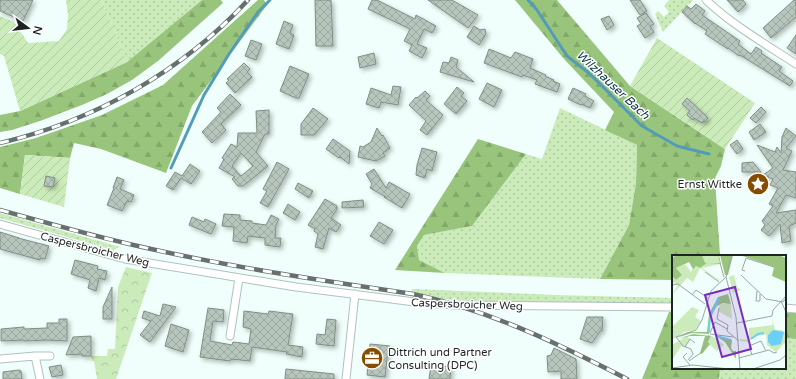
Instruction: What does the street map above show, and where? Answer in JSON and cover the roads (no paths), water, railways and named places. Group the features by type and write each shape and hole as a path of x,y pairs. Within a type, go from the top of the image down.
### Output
{"street":[{"path":"706,0 715,9 796,64"},
{"name":"Caspersbroicher Weg","path":"0,224 125,259 296,287 423,303 456,305 672,307"},
{"path":"230,336 239,278"},
{"path":"346,379 354,294"},
{"path":"35,356 40,379"},
{"path":"0,359 50,356"}],"waterway":[{"path":"171,168 204,95 229,54 258,12 270,0"},
{"name":"Wilzhauser Bach","path":"528,0 537,10 567,56 590,74 642,126 677,146 709,154"}],"railway":[{"path":"0,143 69,121 103,107 135,90 166,71 195,49 223,26 248,0"},
{"path":"0,210 164,252 271,272 413,294 441,301 469,309 523,329 576,353 627,379"}],"place":[{"name":"Ernst Wittke","path":"758,184"},
{"name":"Dittrich und Partner Consulting (DPC)","path":"372,358"}]}
